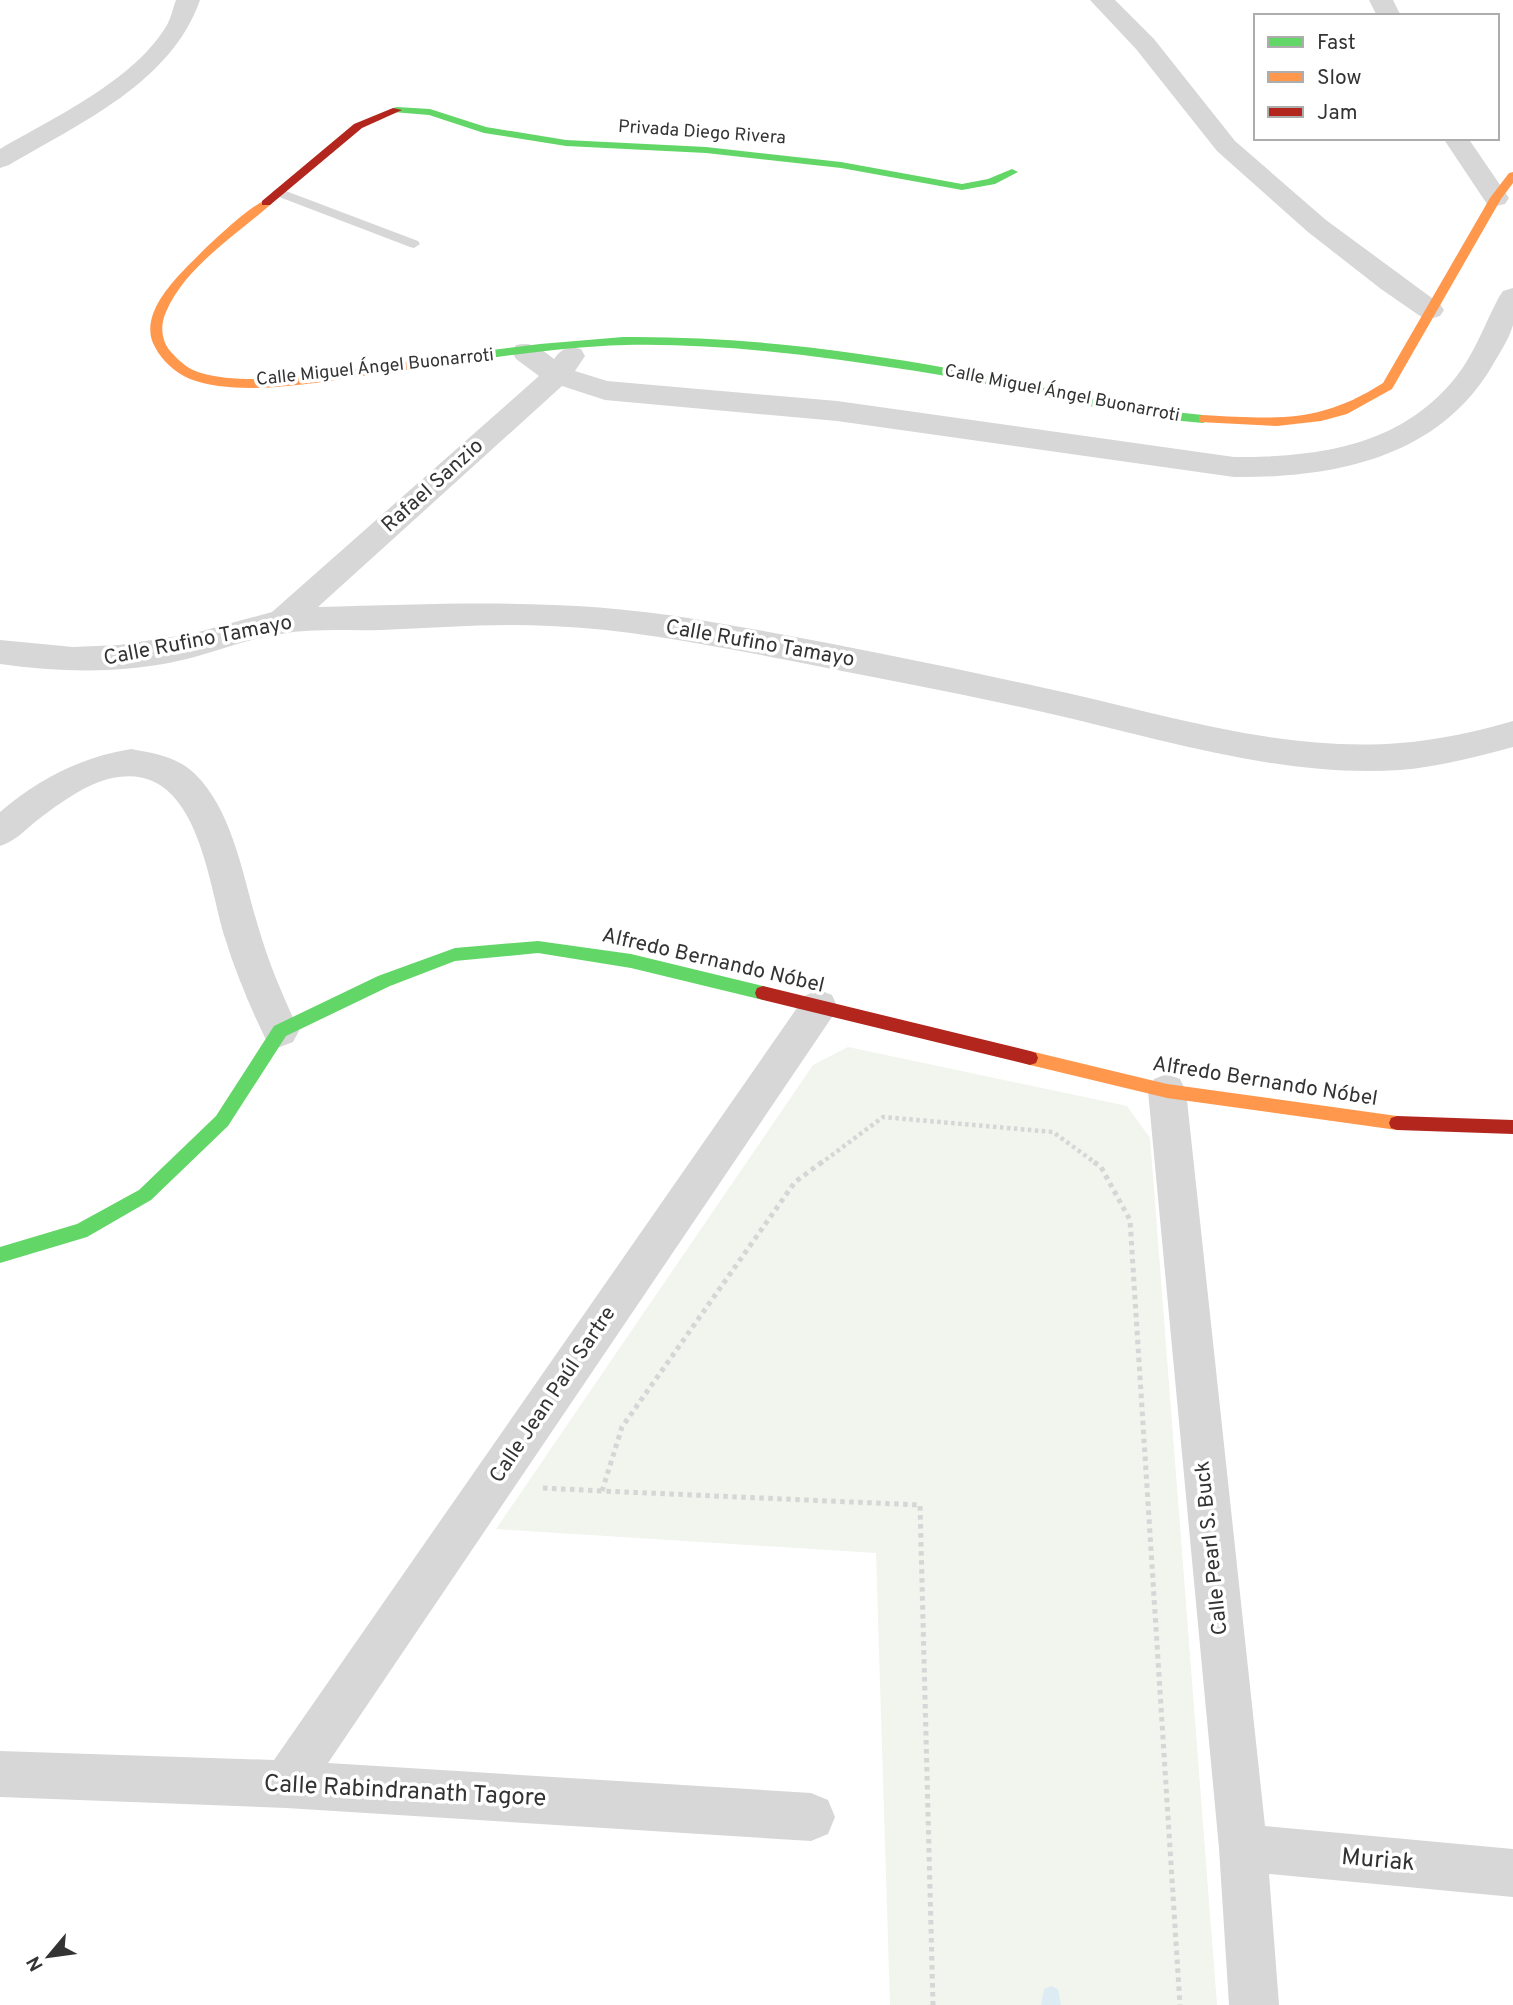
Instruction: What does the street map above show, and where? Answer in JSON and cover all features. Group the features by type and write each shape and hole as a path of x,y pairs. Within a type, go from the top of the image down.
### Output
{"street":[{"path":"0,160 104,97 162,51 186,14 188,0"},
{"path":"1102,0 1145,44 1226,146 1317,226 1430,310"},
{"name":"Privada Diego Rivera","path":"389,111 407,108 430,112 484,130 566,143 706,150 841,165 962,187 991,181 1012,172"},
{"name":"Calle Miguel Ángel Buonarroti","path":"389,111 358,125 278,192 173,290 159,311 156,326 159,345 173,363 196,376 235,382 296,378 580,344 652,341 805,352 919,367 1105,406 1184,417 1286,424 1328,417 1363,404 1388,386 1496,198 1513,175"},
{"path":"1456,140 1496,198"},
{"name":"Calle Miguel Ángel Buonarroti","path":"526,352 557,375 605,390 837,411 1234,467 1286,468 1339,461 1371,452 1409,433 1438,412 1467,382 1513,297"},
{"name":"Rafael Sanzio","path":"281,622 557,375 580,344"},
{"name":"Calle Rufino Tamayo","path":"0,652 47,659 103,661 186,647 281,622 455,614 530,614 603,618 702,632 917,673 1244,743 1343,758 1414,758 1484,745 1513,734"},
{"path":"0,832 30,805 64,782 99,768 133,761 164,767 189,788 205,811 246,949 280,1031 222,1121 145,1195 81,1231 0,1255"},
{"name":"Alfredo Bernando Nóbel","path":"280,1031 384,981 454,955 538,947 631,961 1167,1091 1401,1124 1513,1127"},
{"name":"Calle Jean Paúl Sartre","path":"286,1784 819,1006"},
{"name":"Calle Pearl S. Buck","path":"1167,1091 1243,1848 1254,2005"},
{"name":"Calle Rabindranath Tagore","path":"0,1774 286,1784 811,1817"},
{"name":"Muriak","path":"1243,1848 1513,1873"}],"lane":[{"path":"278,192 414,244"}],"path":[{"path":"602,1491 622,1427 795,1182 883,1117 1053,1132 1101,1167 1130,1220 1180,2005"},
{"path":"492,1485 920,1505 933,2005"}],"shaded area":[{"path":"848,1047 1127,1106 1150,1138 1217,2005 890,2005 876,1553 496,1529 813,1065"}],"waterway":[{"path":"1051,1996 1051,2005"}],"traffic: fast":[{"path":"397,110 430,112 484,130 566,143 706,150 841,165 962,187 991,182 1012,172"},
{"path":"429,362 623,341 751,346 916,367 1131,411 1203,419"},
{"path":"0,1255 81,1231 145,1195 222,1121 280,1031 384,981 455,955 538,947 631,961 763,993"}],"traffic: slow":[{"path":"1203,419 1299,421 1343,411 1388,386 1496,198 1513,175"},
{"path":"266,203 195,265 161,309 157,324 158,340 173,361 195,376 216,381 244,382 309,378 429,362"},
{"path":"1030,1058 1167,1091 1397,1123"}],"traffic: jam":[{"path":"266,203 358,126 397,110"},
{"path":"763,993 1030,1058"},
{"path":"1397,1123 1513,1127"}]}
